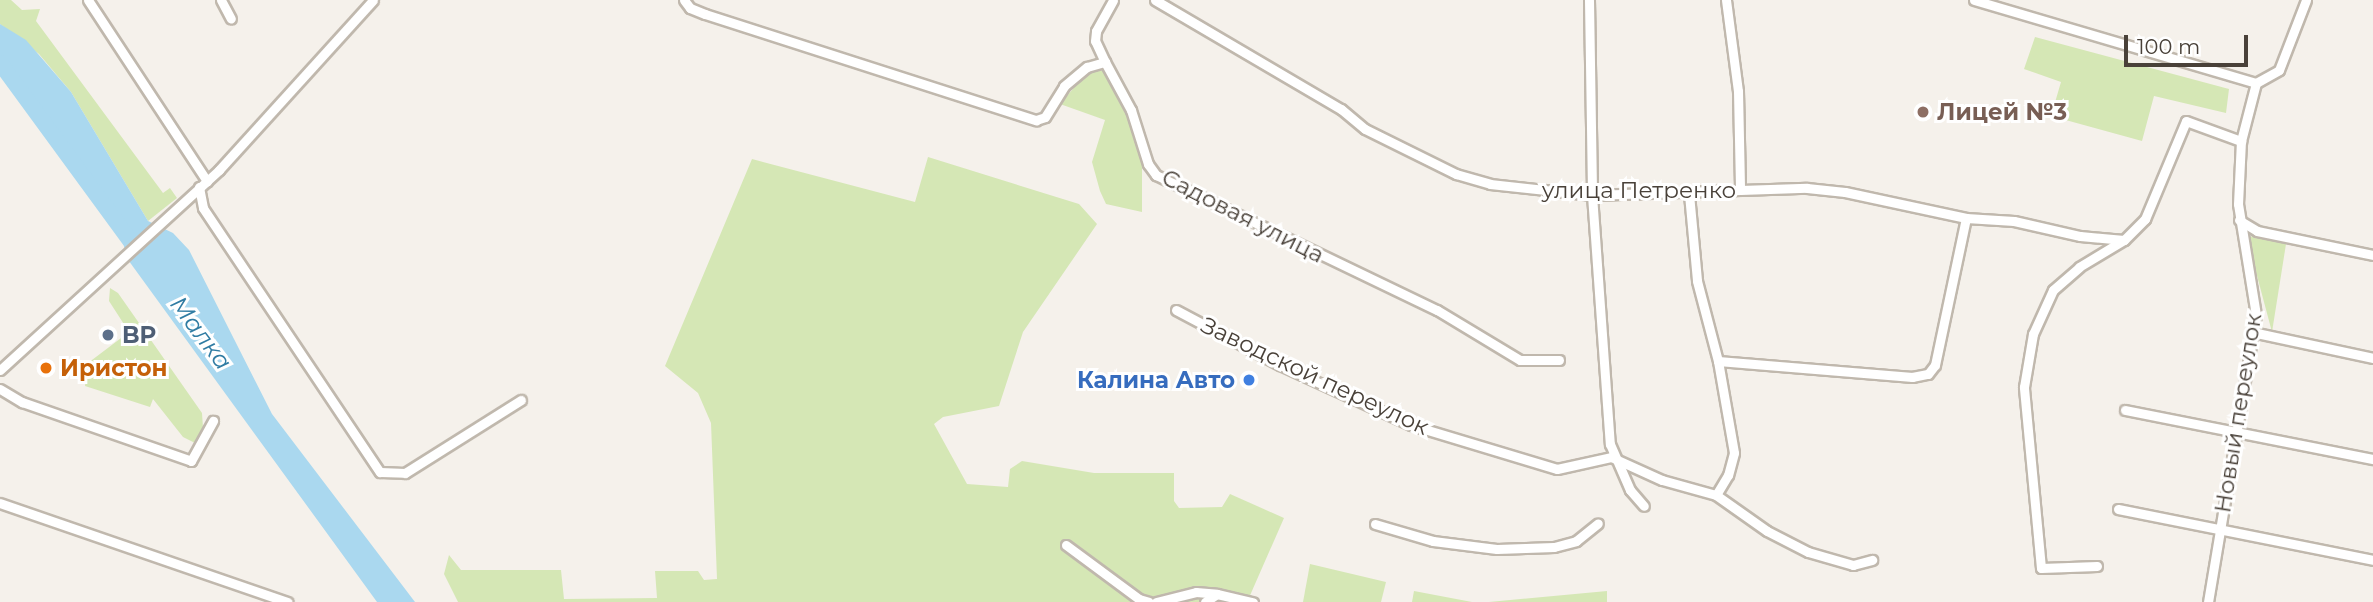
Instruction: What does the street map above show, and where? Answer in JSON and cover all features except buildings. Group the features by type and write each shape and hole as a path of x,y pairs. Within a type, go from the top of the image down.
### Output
{"street":[{"path":"88,0 207,181"},
{"path":"221,0 231,19"},
{"path":"0,370 207,181 270,119 373,0"},
{"path":"684,0 690,8 705,14 1036,120 1045,117 1064,86 1087,67 1105,62"},
{"name":"Садовая улица","path":"1113,0 1096,31 1095,41 1131,110 1148,164 1156,175 1437,310 1520,360 1559,360"},
{"name":"улица Петренко","path":"1155,0 1341,109 1365,129 1456,174 1541,193 1689,194 1740,190 1845,192 1966,218 2014,221 2068,234 2124,240"},
{"path":"1589,0 1592,195 1610,444 1616,460 1644,506"},
{"path":"1726,0 1739,103 1740,190"},
{"path":"1974,0 2256,83 2279,70 2306,0"},
{"name":"Новый переулок","path":"2208,602 2252,332 2255,290 2239,220 2241,141 2256,83"},
{"path":"2097,566 2041,568 2024,387 2033,334 2053,290 2079,267 2124,240 2145,219 2186,121 2241,141"},
{"path":"199,187 203,208 380,472 405,473 521,400"},
{"path":"1689,194 1697,281 1718,361 1734,453 1716,495"},
{"path":"1718,361 1912,377 1928,374 1935,365 1966,218"},
{"path":"2239,220 2257,231 2373,255"},
{"name":"Заводской переулок","path":"1176,310 1280,365 1411,425 1557,469 1607,456 1662,480 1716,495 1767,531 1808,552 1853,565 1872,560"},
{"path":"2252,332 2373,358"},
{"path":"0,389 22,402 191,461 214,421"},
{"path":"2125,410 2373,459"},
{"path":"0,503 287,602"},
{"path":"2118,509 2128,515 2219,528 2373,560"},
{"path":"1375,524 1433,541 1497,549 1554,547 1576,541 1598,523"},
{"path":"1066,545 1139,599 1149,602"},
{"path":"1156,602 1196,592 1253,602"},
{"path":"1205,602 1217,594"}],"green space":[{"path":"0,0 11,0 22,10 40,9 36,21 163,193 170,188 177,198 148,221 71,92 39,54 0,24"},
{"path":"2035,37 2229,89 2226,113 2154,96 2142,141 2051,116 2061,82 2024,69"},
{"path":"1098,70 1104,71 1125,107 1142,165 1142,212 1106,204 1100,191 1092,162 1105,120 1060,104 1084,76"},
{"path":"928,157 1079,204 1097,224 1023,332 999,406 943,417 934,424 967,484 1008,487 1010,469 1022,461 1094,473 1174,473 1174,501 1179,508 1222,507 1230,494 1284,518 1248,600 1253,602 458,602 444,574 449,555 461,570 561,570 564,599 657,598 655,571 698,571 704,580 717,579 711,423 698,393 665,366 752,159 915,202"},
{"path":"2249,236 2286,244 2272,332 2248,242"},
{"path":"110,288 118,293 202,413 203,428 195,443 183,437 153,399 150,407 85,386 88,363 129,332 109,301"},
{"path":"1310,564 1386,582 1381,602 1303,602"},
{"path":"1414,591 1472,602 1412,602"},
{"path":"1607,591 1607,602 1489,602"}],"water":[{"path":"0,24 26,40 71,92 148,221 173,233 189,250 272,414 415,602 377,602 126,257 121,229 0,71"}],"waterway":[{"name":"Малка","path":"0,63 133,245"}],"place":[{"name":"Лицей №3","path":"1923,112"},
{"name":"BP","path":"108,335"},
{"name":"Иристон","path":"46,368"},
{"name":"Калина Авто","path":"1249,380"}]}
